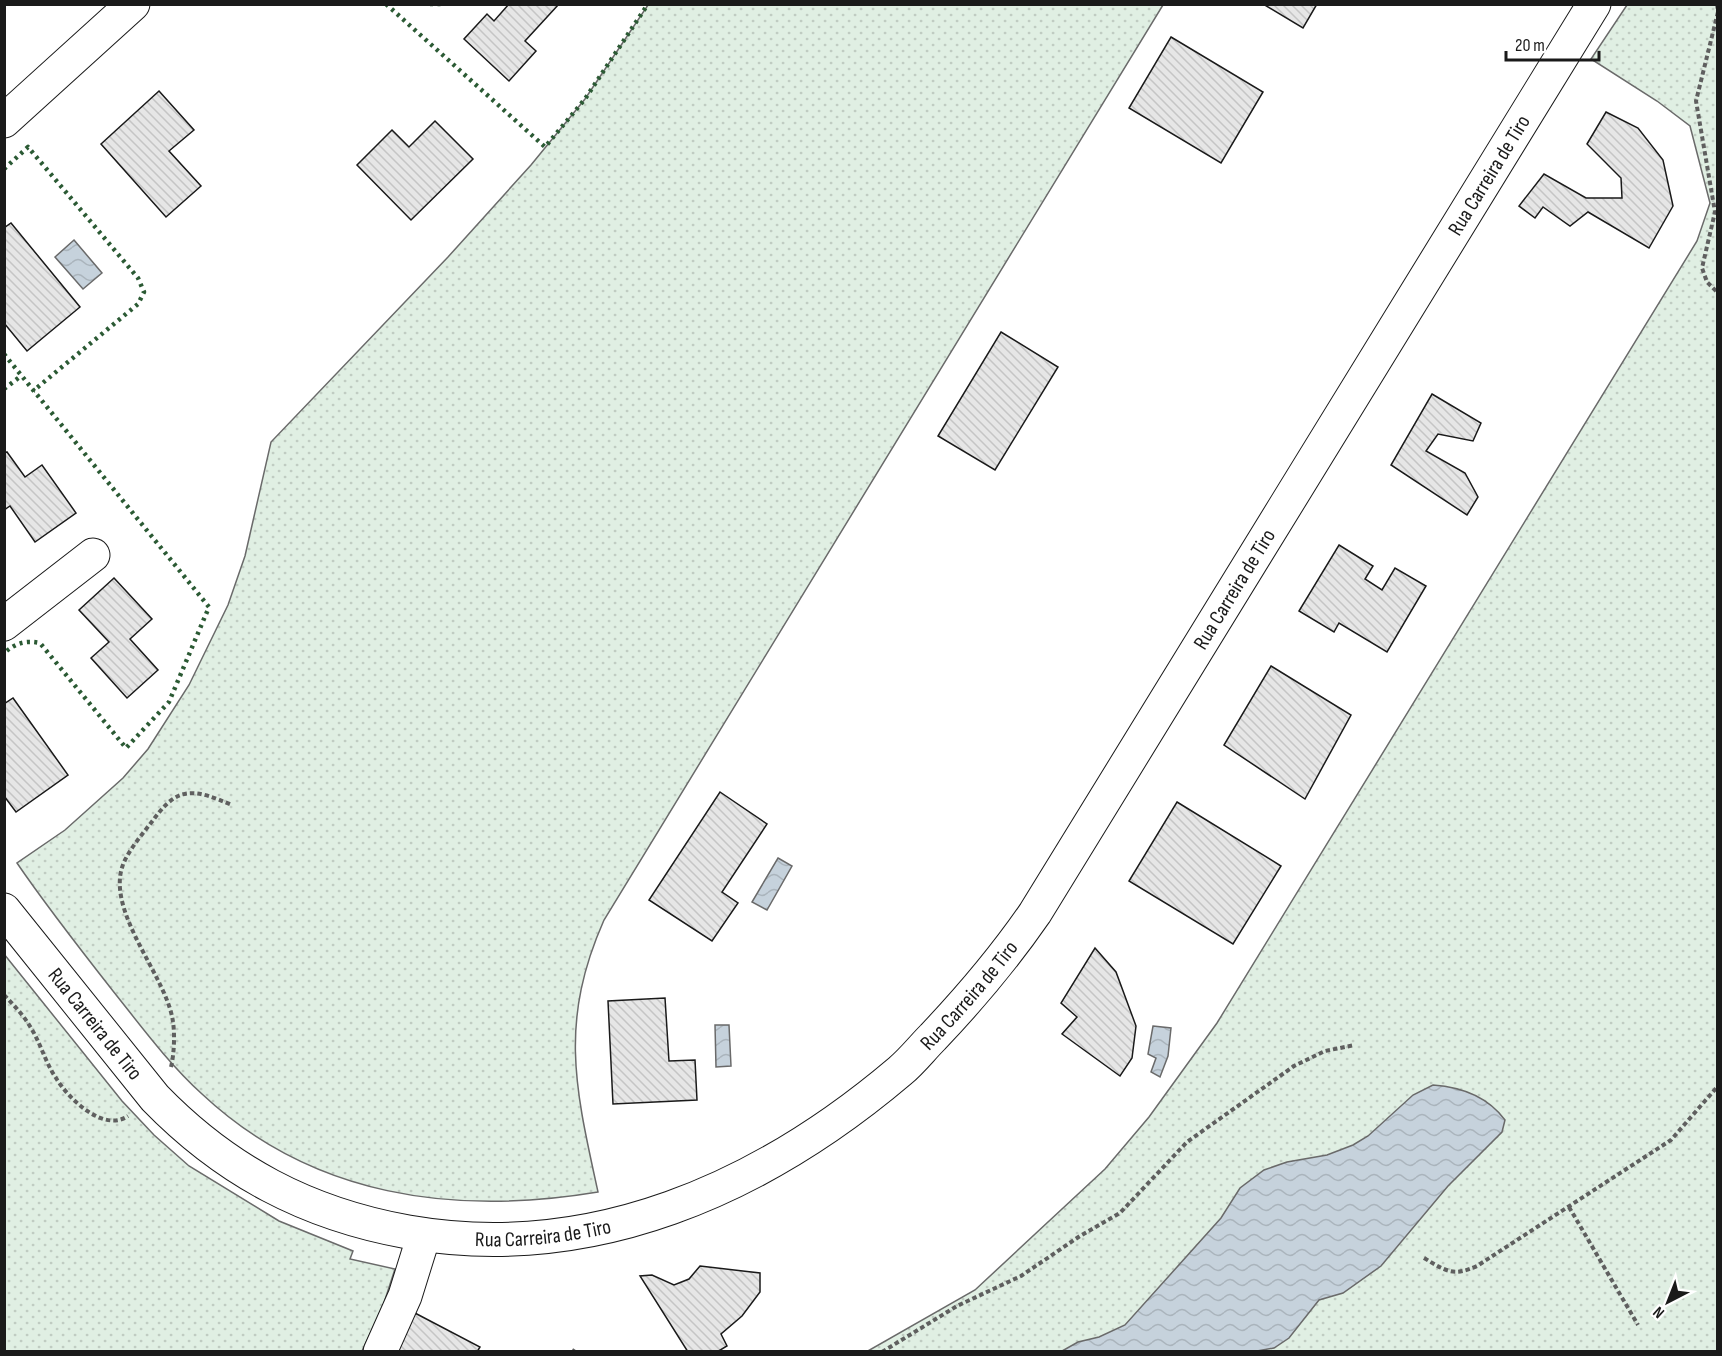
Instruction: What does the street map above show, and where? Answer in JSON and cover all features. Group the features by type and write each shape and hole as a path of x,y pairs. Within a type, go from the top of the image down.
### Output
{"street":[{"path":"4,122 133,4"},
{"name":"Rua Carreira de Tiro","path":"4,910 155,1098 199,1139 264,1184 357,1222 424,1235 496,1240 526,1240 573,1234 619,1224 725,1186 775,1160 865,1100 903,1069 962,1008 1035,913 1594,4"},
{"path":"4,624 93,555"},
{"path":"380,1352 405,1296 424,1235"}],"path":[{"path":"1717,4 1718,12 1696,101 1715,212 1702,268 1707,282 1718,293"},
{"path":"4,995 31,1028 57,1080 83,1107 97,1117 111,1121 123,1120 155,1098 172,1064 173,1022 168,1002 131,926 124,906 120,877 124,861 158,813 173,798 189,792 204,794 232,806"},
{"path":"882,1352 957,1306 1021,1276 1080,1236 1120,1213 1187,1142 1294,1066 1324,1051 1354,1045"},
{"path":"1424,1258 1451,1273 1462,1273 1569,1207 1629,1164 1671,1140 1718,1086"},
{"path":"1569,1207 1638,1325"}],"green space":[{"path":"648,5 1163,5 604,920 590,957 576,1023 578,1087 598,1192 544,1199 491,1201 438,1199 387,1191 338,1177 290,1156 245,1129 202,1094 144,1031 17,863 65,830 123,778 148,749 189,685 228,605 245,556 271,442 448,257 531,165 585,99"},
{"path":"1627,5 1717,5 1717,1351 866,1352 975,1290 1105,1169 1149,1117 1217,1023 1697,241 1710,203 1690,126 1657,101 1591,59"},
{"path":"4,954 122,1101 154,1135 189,1166 279,1221 353,1251 350,1259 395,1269 382,1309 362,1351 5,1351"}],"water":[{"path":"74,240 102,273 83,289 55,257"},
{"path":"778,858 792,866 767,910 752,902"},
{"path":"715,1025 729,1025 731,1066 716,1067"},
{"path":"1153,1026 1171,1028 1168,1056 1160,1077 1151,1072 1156,1058 1148,1054"},
{"path":"1433,1085 1464,1091 1491,1105 1505,1120 1502,1132 1448,1186 1381,1266 1343,1293 1319,1300 1289,1338 1274,1348 1257,1351 1062,1351 1078,1342 1099,1337 1125,1325 1221,1218 1240,1188 1264,1170 1287,1162 1327,1155 1353,1145 1368,1136 1413,1095"}],"building":[{"path":"509,4 559,4 525,41 536,51 509,81 464,39 487,14 494,21"},
{"path":"1263,4 1317,4 1303,28"},
{"path":"1171,37 1263,92 1221,163 1129,108"},
{"path":"159,91 194,130 169,151 201,186 166,217 101,144"},
{"path":"1606,112 1638,128 1663,160 1673,206 1649,248 1588,212 1570,226 1543,207 1535,218 1519,206 1544,174 1586,198 1622,198 1621,178 1587,144"},
{"path":"435,121 473,159 411,220 357,165 392,130 409,147"},
{"path":"11,223 80,307 27,351 4,323 4,228"},
{"path":"1001,332 1058,367 995,470 938,436"},
{"path":"1432,394 1481,423 1473,441 1438,434 1426,451 1465,473 1478,497 1467,515 1391,465"},
{"path":"7,452 25,477 42,465 76,513 35,542 10,506 4,510 4,453"},
{"path":"1339,545 1373,566 1365,579 1382,590 1395,568 1426,586 1387,652 1339,623 1334,632 1299,611"},
{"path":"114,578 152,619 130,639 158,670 127,698 91,658 109,642 79,610"},
{"path":"1271,666 1351,715 1305,799 1224,745"},
{"path":"13,698 68,775 16,812 4,796 4,704"},
{"path":"720,792 767,824 722,892 738,903 712,941 649,900"},
{"path":"1177,802 1281,866 1233,944 1129,881"},
{"path":"1095,948 1116,972 1136,1026 1132,1058 1120,1076 1062,1034 1077,1017 1061,1003"},
{"path":"665,998 669,1061 695,1060 697,1100 613,1104 608,1001"},
{"path":"700,1266 760,1273 760,1292 742,1316 721,1334 727,1346 717,1352 688,1352 640,1276 652,1275 674,1285 689,1279"},
{"path":"413,1312 480,1347 477,1352 392,1352"}],"hedge":[{"path":"386,4 545,147 585,99 648,4"},
{"path":"430,4 444,4"},
{"path":"4,169 28,147 138,278 144,292 138,304 33,391"},
{"path":"4,354 209,607 169,702 126,748 40,643 21,643 4,653"},
{"path":"4,389 21,376"}]}
